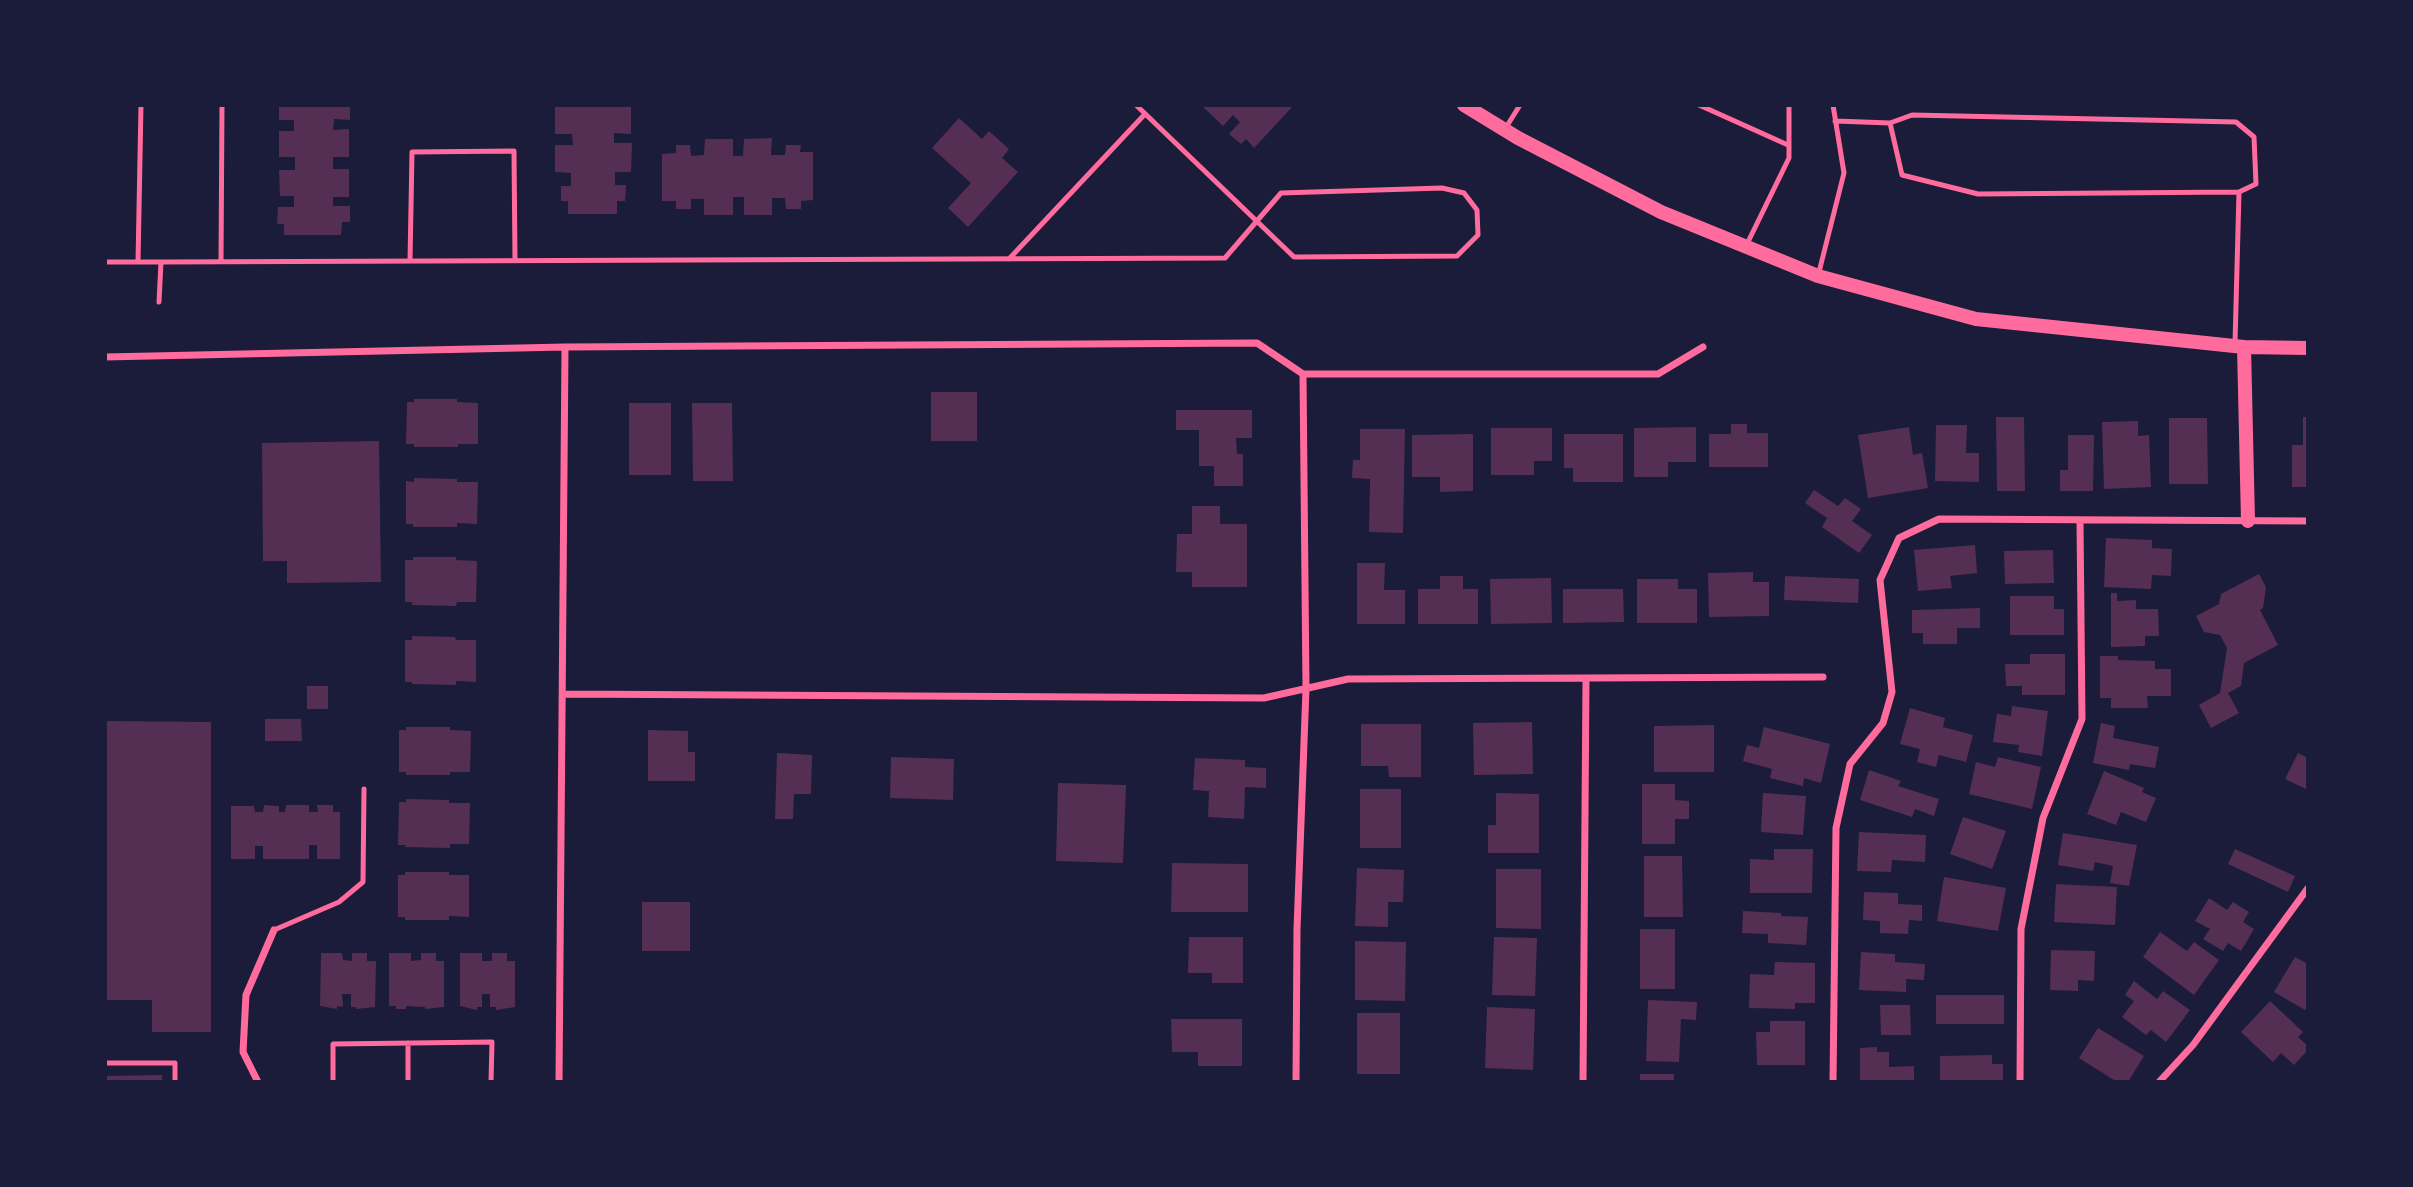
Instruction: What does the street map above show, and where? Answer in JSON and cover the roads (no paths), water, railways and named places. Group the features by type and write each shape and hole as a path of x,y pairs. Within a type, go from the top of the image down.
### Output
{"main road":[{"path":"1464,105 1505,130 1661,212 1818,276 1976,319 2239,347 2308,348"},
{"path":"2239,347 2248,521"}],"street":[{"path":"105,358 565,347 1257,343 1303,374 1658,374 1703,347"},
{"path":"559,1082 565,347"},
{"path":"1296,1082 1297,929 1306,689 1303,374"},
{"path":"1833,1082 1836,828 1850,764 1883,723 1892,692 1881,580 1899,538 1939,519 2308,521"},
{"path":"2020,1082 2021,929 2043,818 2082,719 2080,521"},
{"path":"563,694 1264,698 1348,679 1823,677"},
{"path":"1583,1082 1586,679"},
{"path":"2159,1082 2193,1045 2308,888"},
{"path":"258,1082 243,1052 246,995 274,930"}],"lane":[{"path":"138,262 141,105"},
{"path":"221,261 222,105"},
{"path":"105,262 1225,258 1257,221 1281,192 1442,188 1464,193 1477,210 1478,235 1457,256 1294,257 1257,221 1136,105"},
{"path":"1505,130 1520,105"},
{"path":"1699,105 1788,145"},
{"path":"1746,247 1789,158 1789,105"},
{"path":"1818,276 1844,173 1833,105"},
{"path":"1009,259 1145,114"},
{"path":"1835,121 1890,123 1912,115 2235,122 2254,137 2256,184 2239,192 1978,194 1902,175 1890,123"},
{"path":"410,261 412,152 514,151 515,261"},
{"path":"2239,192 2239,347"},
{"path":"159,302 161,262"},
{"path":"274,930 339,902 363,882 364,789"},
{"path":"333,1082 333,1044 492,1042 491,1082"},
{"path":"408,1043 408,1082"},
{"path":"105,1063 175,1063 175,1082"}]}
